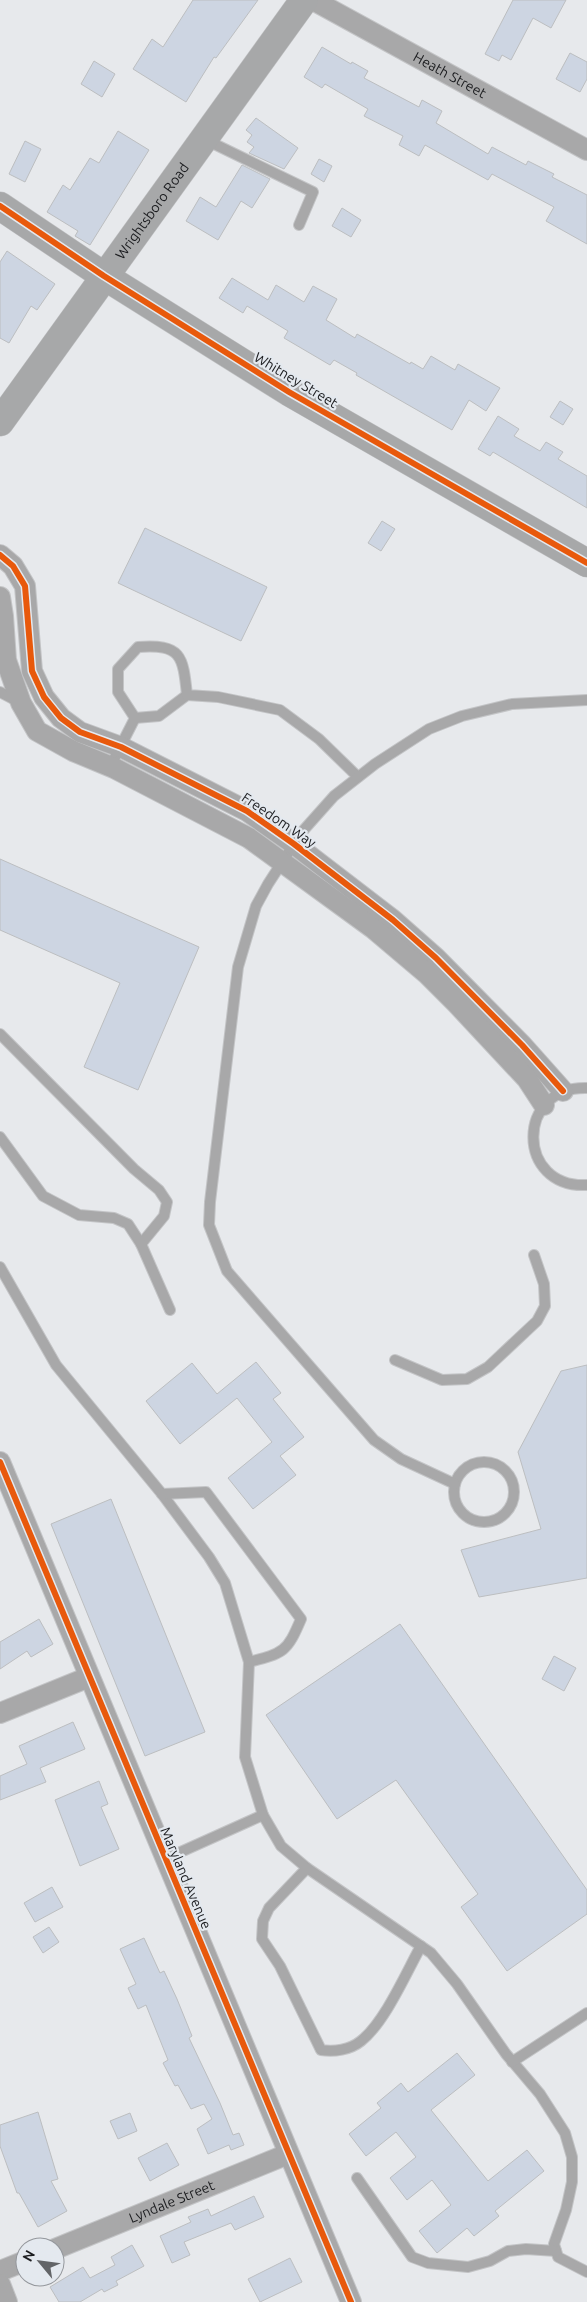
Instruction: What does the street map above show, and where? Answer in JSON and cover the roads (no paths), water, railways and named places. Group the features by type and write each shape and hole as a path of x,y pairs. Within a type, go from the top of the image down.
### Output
{"street":[{"name":"Wrightsboro Road","path":"0,422 304,0"},
{"name":"Heath Street","path":"313,0 587,150"},
{"name":"Whitney Street","path":"0,206 104,276 289,392 587,562"},
{"name":"Freedom Way","path":"0,555 13,566 25,586 32,671 44,697 61,718 80,732 121,747 247,811 294,844 394,920 436,958 522,1045 563,1091"},
{"path":"0,597 4,616 6,660 21,703 38,731 73,751 110,767 249,838 374,929 426,973 527,1078 544,1105"},
{"name":"Maryland Avenue","path":"2,1471 351,2302"},
{"path":"0,1713 89,1677"},
{"name":"Lyndale Street","path":"65,2244 288,2154"},
{"path":"0,2271 15,2265"},
{"path":"0,2284 8,2302"}],"lane":[{"path":"203,139 312,192 299,225"},
{"path":"135,718 118,692 118,670 138,648 161,646 175,652 184,667 187,695"},
{"path":"0,692 21,703"},
{"path":"135,718 160,716 187,695 218,697 280,710 319,739 358,777"},
{"path":"456,1484 401,1458 374,1440 227,1271 209,1225 210,1202 238,966 256,906 282,862 294,844 334,796 358,777 429,729 462,716 512,704 587,700"},
{"path":"110,767 135,718"},
{"path":"0,1034 127,1163 159,1190 167,1202 164,1216 141,1244"},
{"path":"587,1088 574,1088 563,1091 544,1105 537,1116 533,1128 533,1143 538,1159 546,1171 564,1183 587,1185"},
{"path":"0,1137 43,1196 79,1215 114,1218 128,1224 141,1244 170,1310"},
{"path":"395,1360 442,1380 468,1379 488,1367 537,1321 545,1306 544,1284 534,1255"},
{"path":"0,1267 56,1365 162,1494 210,1557 225,1583 249,1662 245,1757 263,1815 281,1846 307,1868 431,1953 457,1984 512,2062 540,2094 565,2133 572,2157 572,2182 566,2210 554,2244 558,2257 587,2272"},
{"path":"478,1462 490,1462 501,1467 512,1481 514,1492 512,1503 505,1514 496,1520 476,1521 465,1515 456,1503 454,1496 456,1484 458,1477 471,1465 478,1462"},
{"path":"162,1494 206,1492 302,1619 292,1641 278,1654 249,1662"},
{"path":"165,1859 263,1815"},
{"path":"307,1868 269,1908 263,1921 262,1939 280,1966 321,2050 335,2052 360,2042 377,2024 421,1946"},
{"path":"512,2062 587,2013"},
{"path":"357,2178 412,2257 428,2263 468,2267 490,2261 508,2251 526,2249 556,2251"}]}
